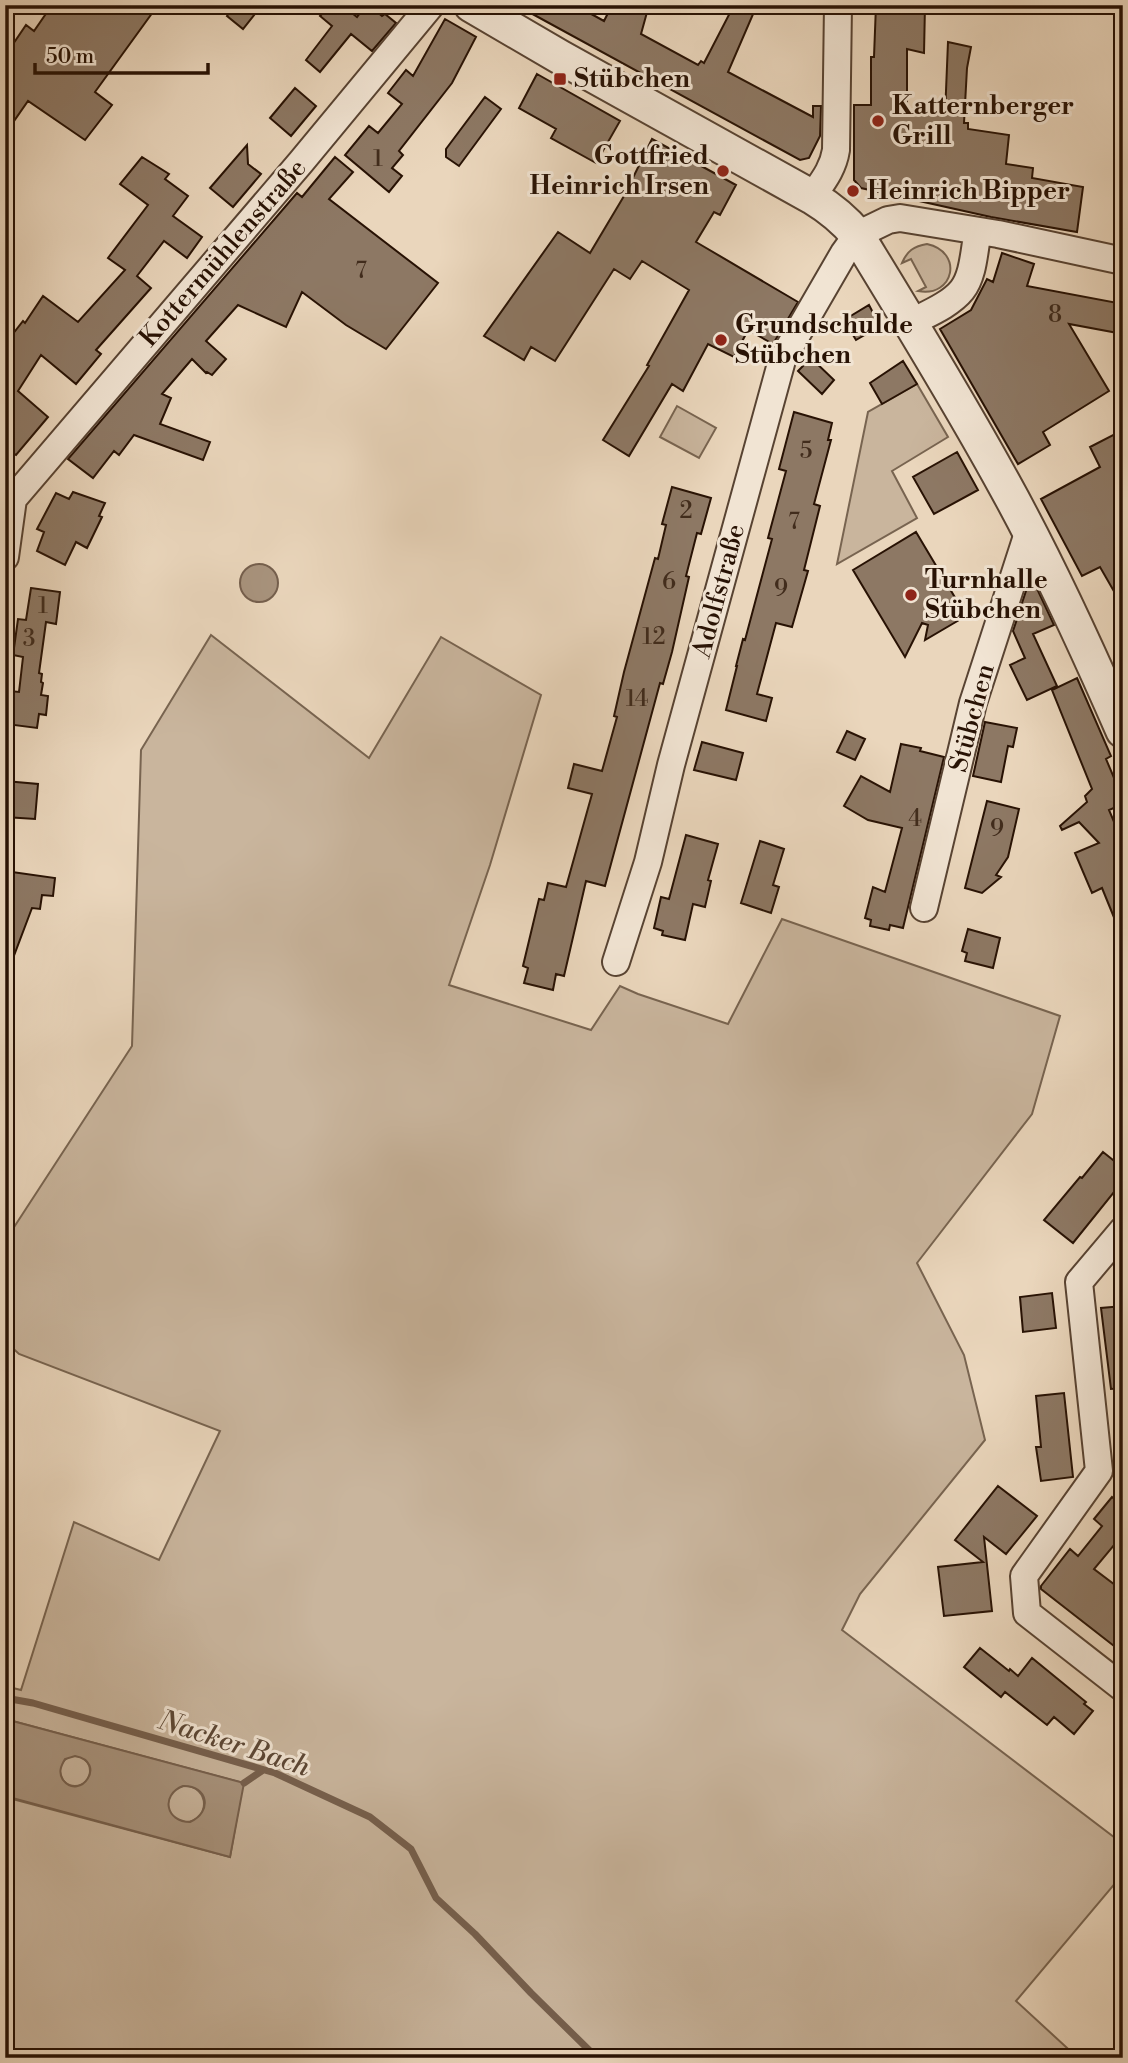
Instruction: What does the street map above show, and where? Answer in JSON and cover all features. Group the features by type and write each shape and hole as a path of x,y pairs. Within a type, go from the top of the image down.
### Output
{"street":[{"name":"Kottermühlenstraße","path":"5,557 13,499 301,162 431,5"},
{"path":"471,5 812,197 830,208 857,235 1003,481 1086,646 1123,731"},
{"path":"812,197 828,175 836,150 838,5"},
{"path":"857,235 888,220 900,218 978,230 1123,261"},
{"path":"910,323 962,290 971,267 978,230"},
{"name":"Adolfstraße","path":"616,962 648,862 671,765 782,360 857,235"},
{"name":"Stübchen","path":"924,908 974,703 1029,530"},
{"path":"1123,1230 1079,1282 1099,1471 1024,1576 1027,1613 1123,1688"}],"shaded area":[{"path":"927,244 939,249 946,256 950,273 940,288 918,291 926,287 911,259 902,263 912,250"},
{"path":"917,384 948,437 892,471 917,518 837,564 868,412"},
{"path":"677,406 716,428 699,458 660,437"},
{"path":"259,564 273,569 278,583 273,597 259,602 245,597 240,583 245,569"},
{"path":"211,635 369,758 441,637 541,695 490,865 449,985 591,1030 620,986 728,1024 782,919 1060,1016 1032,1114 917,1263 964,1355 985,1440 860,1594 842,1630 1123,1844 1123,1874 1016,2001 1078,2058 5,2058 5,1797 230,1857 243,1783 5,1719 5,1686 21,1690 74,1522 159,1560 220,1431 19,1354 5,1341 5,1241 132,1046 141,750"},
{"path":"5,1719 244,1783 230,1857 5,1796 5,1764 12,1751 5,1738","holes":["75,1756 85,1760 90,1772 83,1784 70,1786 63,1780 60,1772 65,1759","183,1786 198,1790 204,1800 202,1812 190,1822 176,1818 169,1807 171,1795"]},
{"path":"75,1756 86,1760 90,1771 86,1782 75,1786 64,1782 60,1771 64,1760"},
{"path":"186,1786 199,1791 204,1804 199,1817 186,1822 173,1817 168,1804 173,1791"}],"building":[{"path":"52,5 158,5 95,92 112,105 85,140 28,101 5,134 5,56 26,25 34,31"},
{"path":"235,5 262,5 243,29 227,16"},
{"path":"330,5 342,5 357,17 366,5 369,5 396,23 372,51 351,34 320,72 306,60 332,26 320,16"},
{"path":"516,5 575,5 604,21 612,5 649,5 641,34 698,65 701,61 704,63 734,5 757,5 728,72 813,117 813,106 821,106 820,136 809,158 800,160"},
{"path":"876,5 925,5 924,53 907,49 907,114 945,115 948,42 971,47 964,123 968,123 968,129 1009,135 1006,164 1033,168 1032,178 1083,187 1077,232 991,217 861,188 854,180 854,105 871,105 871,57 874,57"},
{"path":"445,19 476,37 452,83 399,151 403,155 392,168 402,176 389,192 345,155 369,126 378,133 402,104 388,93 406,70 413,76"},
{"path":"537,74 620,121 596,163 551,138 556,129 519,108"},
{"path":"295,88 316,106 291,136 270,118"},
{"path":"485,97 501,109 459,166 446,157 446,149"},
{"path":"652,139 736,185 720,215 714,212 696,242 798,302 773,344 748,330 734,357 708,344 683,391 672,384 629,456 603,440 649,366 647,365 689,290 642,261 630,279 614,269 555,361 531,347 524,360 484,336 558,232 590,253 624,196"},
{"path":"247,145 248,164 261,174 233,207 210,188"},
{"path":"142,157 169,174 165,179 188,196 173,216 202,237 187,258 164,241 137,276 151,288 96,350 101,354 76,384 41,355 18,391 48,417 16,455 5,448 5,344 23,321 25,323 43,296 78,322 125,270 108,258 148,205 120,184"},
{"path":"335,157 353,172 329,199 438,283 386,349 346,325 302,292 286,327 238,305 206,341 226,359 212,375 206,373 192,359 162,394 171,398 160,424 210,442 203,460 134,435 119,455 114,451 93,478 68,459 297,193 302,197"},
{"path":"1002,253 1034,264 1027,286 1123,304 1123,334 1069,324 1109,391 1043,432 1050,445 1018,464 940,329 971,310 987,279 993,282"},
{"path":"869,305 880,326 856,340 844,320"},
{"path":"811,358 834,380 822,394 798,371"},
{"path":"903,361 917,384 882,404 870,383"},
{"path":"794,412 832,423 828,440 831,440 814,504 820,506 804,570 808,571 792,627 776,623 757,694 772,698 766,721 726,710 772,539 768,538 786,471 779,469"},
{"path":"1117,433 1123,444 1123,607 1100,567 1082,576 1041,499 1100,467 1090,447"},
{"path":"957,452 978,490 934,514 913,477"},
{"path":"672,487 711,498 701,534 697,533 672,652 663,684 660,683 605,886 586,881 564,976 556,974 553,990 524,983 528,968 523,966 539,899 544,900 548,883 566,887 592,794 568,788 574,764 602,771 617,717 614,716 624,672 655,558 658,559 666,525 662,524"},
{"path":"73,492 105,503 99,516 102,517 87,548 76,542 65,565 37,551 44,532 37,529 56,493 69,499"},
{"name":"Turnhalle Stübchen","path":"916,532 966,616 925,640 928,625 922,623 905,657 853,570"},
{"path":"1033,580 1054,625 1033,634 1057,686 1027,700 1010,665 1025,658 1013,631 1021,607 1026,617 1021,606 1029,582"},
{"path":"31,588 60,592 56,624 46,622 39,673 42,674 43,683 41,695 48,696 46,715 39,714 37,728 6,724 10,691 19,692 23,657 13,655 18,619 26,620"},
{"path":"1077,678 1111,756 1106,759 1123,799 1123,804 1109,810 1123,843 1122,937 1102,888 1092,893 1075,853 1099,843 1079,822 1062,830 1060,826 1087,802 1085,796 1092,789 1052,690"},
{"path":"985,722 1017,728 1013,747 1008,746 1001,782 973,776"},
{"path":"847,731 865,739 855,760 837,752"},
{"path":"702,742 743,753 736,780 694,770"},
{"path":"901,744 944,757 903,928 890,925 889,930 870,926 871,920 865,918 873,887 885,892 902,828 868,820 844,806 861,776 890,792"},
{"path":"5,781 38,784 35,819 5,817"},
{"path":"987,801 1019,809 1008,857 996,875 1001,877 982,893 965,888"},
{"path":"686,835 718,844 708,880 711,881 705,907 693,904 685,940 662,935 663,931 654,928 661,897 669,899"},
{"path":"760,841 784,849 773,885 779,887 771,913 741,903"},
{"path":"5,871 55,878 53,896 42,895 40,909 32,908 7,974 5,973"},
{"path":"968,929 1000,938 993,968 965,961 967,953 962,951"},
{"path":"1103,1152 1123,1168 1123,1181 1073,1243 1044,1220"},
{"path":"1052,1293 1056,1328 1023,1332 1020,1297"},
{"path":"1123,1306 1123,1388 1111,1389 1101,1308"},
{"path":"1064,1393 1073,1477 1041,1481 1036,1447 1041,1447 1036,1396"},
{"path":"998,1486 1037,1516 1006,1554 984,1537 992,1611 944,1616 938,1567 983,1562 955,1540"},
{"path":"1112,1497 1120,1504 1123,1500 1123,1542 1119,1539 1094,1569 1123,1591 1123,1653 1041,1589 1070,1549 1078,1556 1102,1526 1094,1519"},
{"path":"980,1648 1018,1676 1032,1658 1086,1702 1084,1704 1093,1711 1074,1734 1054,1717 1047,1725 1005,1692 1001,1697 964,1667"}],"waterway":[{"name":"Nacker Bach","path":"5,1698 33,1703 275,1773 370,1817 411,1849 436,1898 591,2052 590,2058"},
{"path":"244,1783 263,1770"}],"place":[{"name":"Stübchen","path":"560,79"},
{"name":"Katternberger Grill","path":"878,121"},
{"name":"Gottfried Heinrich Irsen","path":"723,171"},
{"name":"Heinrich Bipper","path":"853,191"},
{"name":"Grundschulde Stübchen","path":"721,340"},
{"name":"Turnhalle Stübchen","path":"911,595"}]}
